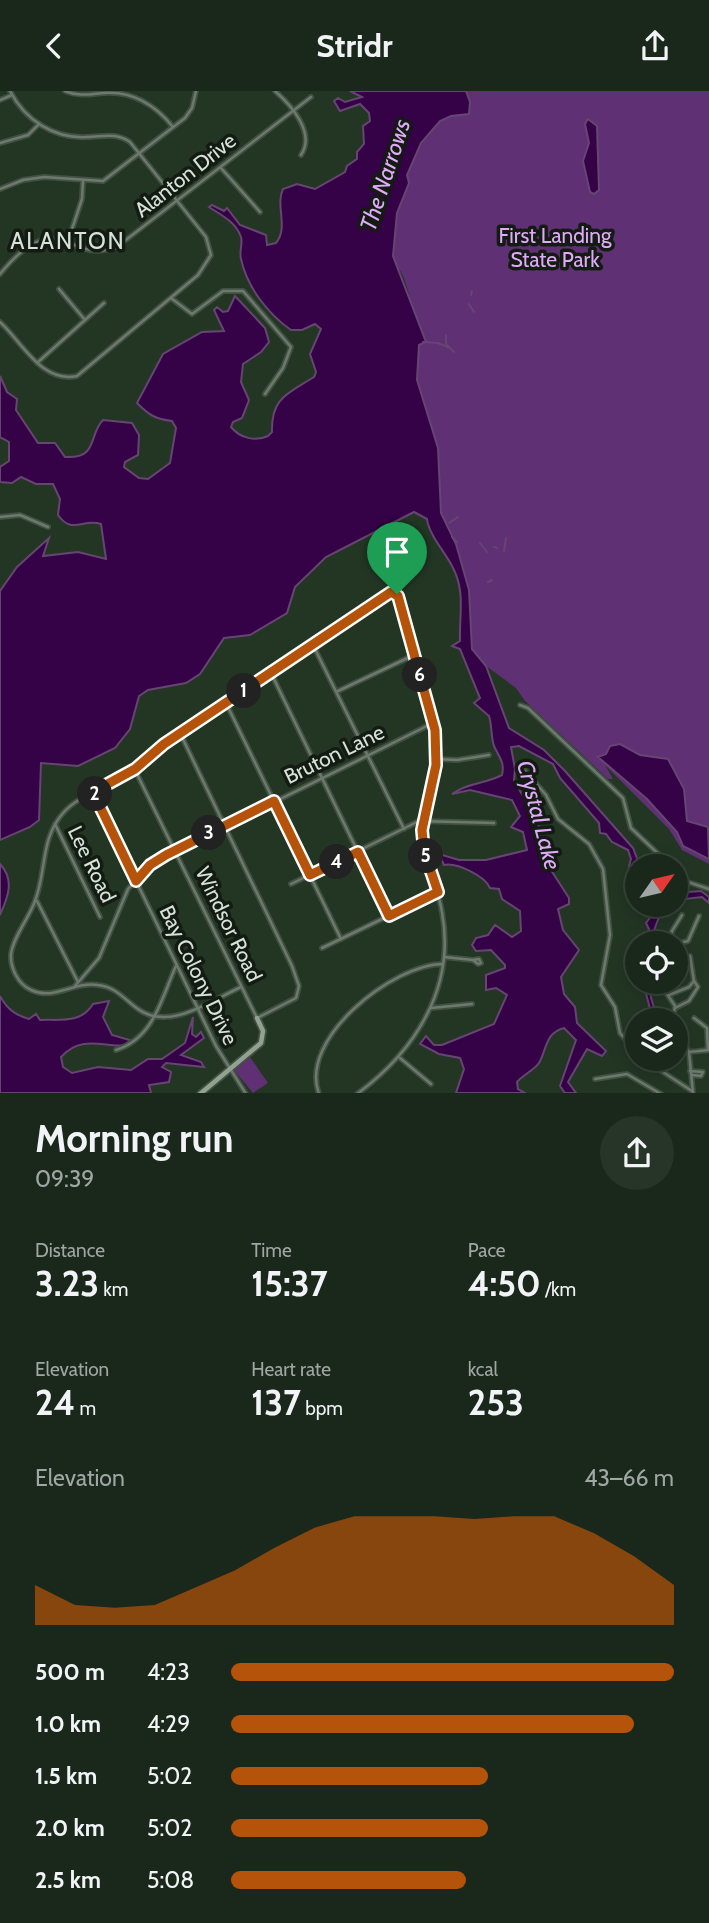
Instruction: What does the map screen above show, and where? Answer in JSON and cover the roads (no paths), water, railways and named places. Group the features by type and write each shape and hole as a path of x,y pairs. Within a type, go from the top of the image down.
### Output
{"street":[{"path":"65,91 79,96 103,92 124,95 147,103 173,127"},
{"path":"0,189 38,177 83,181 107,179 189,113 196,91"},
{"path":"275,91 294,110 305,136 304,152 301,155"},
{"path":"0,100 11,93 39,124 71,137 117,136 130,142 206,237 211,255 204,269 79,375 60,377 37,363 0,322"},
{"name":"Alanton Drive","path":"0,274 16,255 32,243 49,239 68,241 96,251 113,248 312,97"},
{"path":"0,143 28,135 39,124"},
{"path":"221,168 260,212"},
{"path":"68,241 82,199 83,181"},
{"path":"59,289 85,320"},
{"path":"171,298 192,314 223,291 236,290 248,294 292,347 281,372 265,394"},
{"path":"37,363 104,303"},
{"path":"0,517 20,515 48,527"},
{"path":"242,987 174,1016 155,1017 138,1010 110,988 88,984 56,993 38,992 25,986 14,971 12,948 36,898 44,849 55,824 73,803 135,769 180,733 393,591 398,596 433,723 436,759 423,821 424,851 438,892 443,917 444,957 431,1007 400,1058 358,1093"},
{"path":"313,645 404,829"},
{"path":"338,691 414,655"},
{"path":"270,672 389,916"},
{"path":"225,703 341,939"},
{"path":"520,705 528,708 621,796 631,828 658,854"},
{"name":"Bruton Lane","path":"75,986 99,958 128,889 150,865 175,849 433,723"},
{"path":"180,733 299,986 298,996 257,1018 263,1031 261,1042 201,1093"},
{"path":"436,759 457,760 489,755"},
{"name":"Windsor Road","path":"135,769 257,1018"},
{"path":"525,771 546,796 558,819 585,840 600,861 606,884 610,935 601,984 615,1007 620,1033 625,1039"},
{"name":"Bay Colony Drive","path":"93,792 228,1069 245,1093"},
{"path":"292,884 423,821 494,823"},
{"name":"Lee Road","path":"55,824 100,917"},
{"path":"688,882 709,889"},
{"path":"322,948 438,892"},
{"path":"36,898 78,982"},
{"path":"688,941 699,916"},
{"path":"690,956 694,981 698,986 689,1001 675,1008 668,995 689,987 694,981"},
{"path":"444,957 473,960"},
{"path":"116,1050 138,1041 155,1017 177,964"},
{"path":"319,1093 315,1076 318,1061 349,1013 397,977 425,966 443,964"},
{"path":"431,1007 472,1005"},
{"path":"693,1092 689,1052 708,1050 707,1028 694,1018"},
{"path":"400,1058 431,1084"},
{"path":"662,1071 693,1092"},
{"path":"594,1079 627,1074 660,1093"},
{"path":"684,1085 691,1081"},
{"path":"647,1093 652,1088"}],"water":[{"name":"The Narrows","path":"350,91 466,91 470,102 469,114 451,116 440,121 421,143 407,175 409,183 397,213 393,256 426,342 419,345 417,380 438,448 441,513 456,544 469,590 472,649 486,666 509,728 544,750 633,848 635,854 629,854 628,850 612,842 606,834 600,833 599,823 560,778 553,764 519,746 511,747 514,780 538,823 544,851 552,853 547,864 569,898 569,904 558,909 563,930 579,950 561,977 564,994 575,1007 577,1023 606,1051 602,1056 587,1049 568,1082 576,1093 565,1093 560,1086 576,1040 564,1028 553,1034 539,1063 517,1082 518,1089 525,1093 456,1093 464,1069 460,1058 439,1054 420,1044 426,1036 434,1045 442,1045 494,1024 507,995 496,988 486,990 486,975 505,968 505,965 491,950 476,951 472,945 476,938 488,935 495,925 512,937 521,931 520,911 502,899 499,889 490,888 470,871 444,865 439,854 459,860 486,860 527,850 523,832 511,827 520,816 512,800 470,790 452,794 502,775 503,767 493,743 489,716 474,703 480,698 460,649 452,646 460,641 461,603 456,575 427,519 414,512 326,557 295,587 287,613 250,635 224,638 200,674 186,683 148,690 139,696 130,729 115,748 78,766 41,763 39,820 30,827 0,840 0,591 17,567 49,538 43,556 78,552 106,559 101,524 73,525 63,521 58,515 60,499 53,484 36,484 21,477 12,483 0,482 0,467 9,461 9,442 0,437 0,376 7,392 17,399 16,410 38,443 55,443 65,457 76,457 88,450 103,420 132,423 139,435 138,455 125,462 124,467 139,478 148,479 170,463 176,428 172,421 153,416 137,403 163,354 202,332 224,331 214,310 217,307 223,312 228,311 235,296 265,328 269,342 261,352 243,364 241,382 249,400 242,418 233,422 231,427 248,438 268,436 272,432 274,411 282,398 314,377 316,372 310,354 321,329 315,324 302,330 291,330 274,316 248,280 241,256 239,232 228,219 209,207 212,205 224,211 227,208 240,225 266,235 267,245 276,243 280,237 282,223 280,202 283,189 297,184 315,189 345,172 347,166 357,159 357,152 364,144 363,126 370,121 369,113 360,104 340,111 334,101 338,98 345,102 362,97"},
{"path":"588,119 597,126 599,190 594,194 590,192 583,161 589,143 585,124"},
{"path":"620,744 640,755 668,759 684,789 687,821 708,827 709,859 683,846 677,832 647,799 598,757 606,754 610,746"},
{"path":"0,864 5,870 9,889 0,915"},
{"path":"701,891 709,897 709,903 702,897 688,899 688,892"},
{"path":"650,917 659,917 654,931 648,931 646,923"},
{"path":"646,994 651,994 654,1008 650,1008"},
{"path":"0,996 16,1013 29,1019 36,1014 40,1020 76,1018 93,1004 109,1001 103,1017 112,1035 133,1041 126,1045 90,1043 71,1049 61,1057 63,1067 72,1073 98,1067 131,1070 148,1059 162,1059 185,1043 193,1017 192,1034 196,1037 201,1032 204,1038 181,1055 201,1062 204,1067 166,1063 162,1067 171,1072 169,1082 149,1085 151,1093 0,1093"}],"waterway":[{"path":"471,295 472,291"},
{"path":"469,304 474,312"},
{"path":"446,335 446,344 454,352"},
{"path":"423,342 438,343 450,348"},
{"path":"449,523 458,517"},
{"path":"452,537 457,542"},
{"path":"504,551 506,538"},
{"path":"480,543 487,552"},
{"path":"488,582 492,580"}],"district":[{"name":"ALANTON","path":"68,241"}],"park label":[{"name":"First Landing State Park","path":"555,247"}],"water label":[{"name":"Crystal Lake","path":"539,815"}]}
